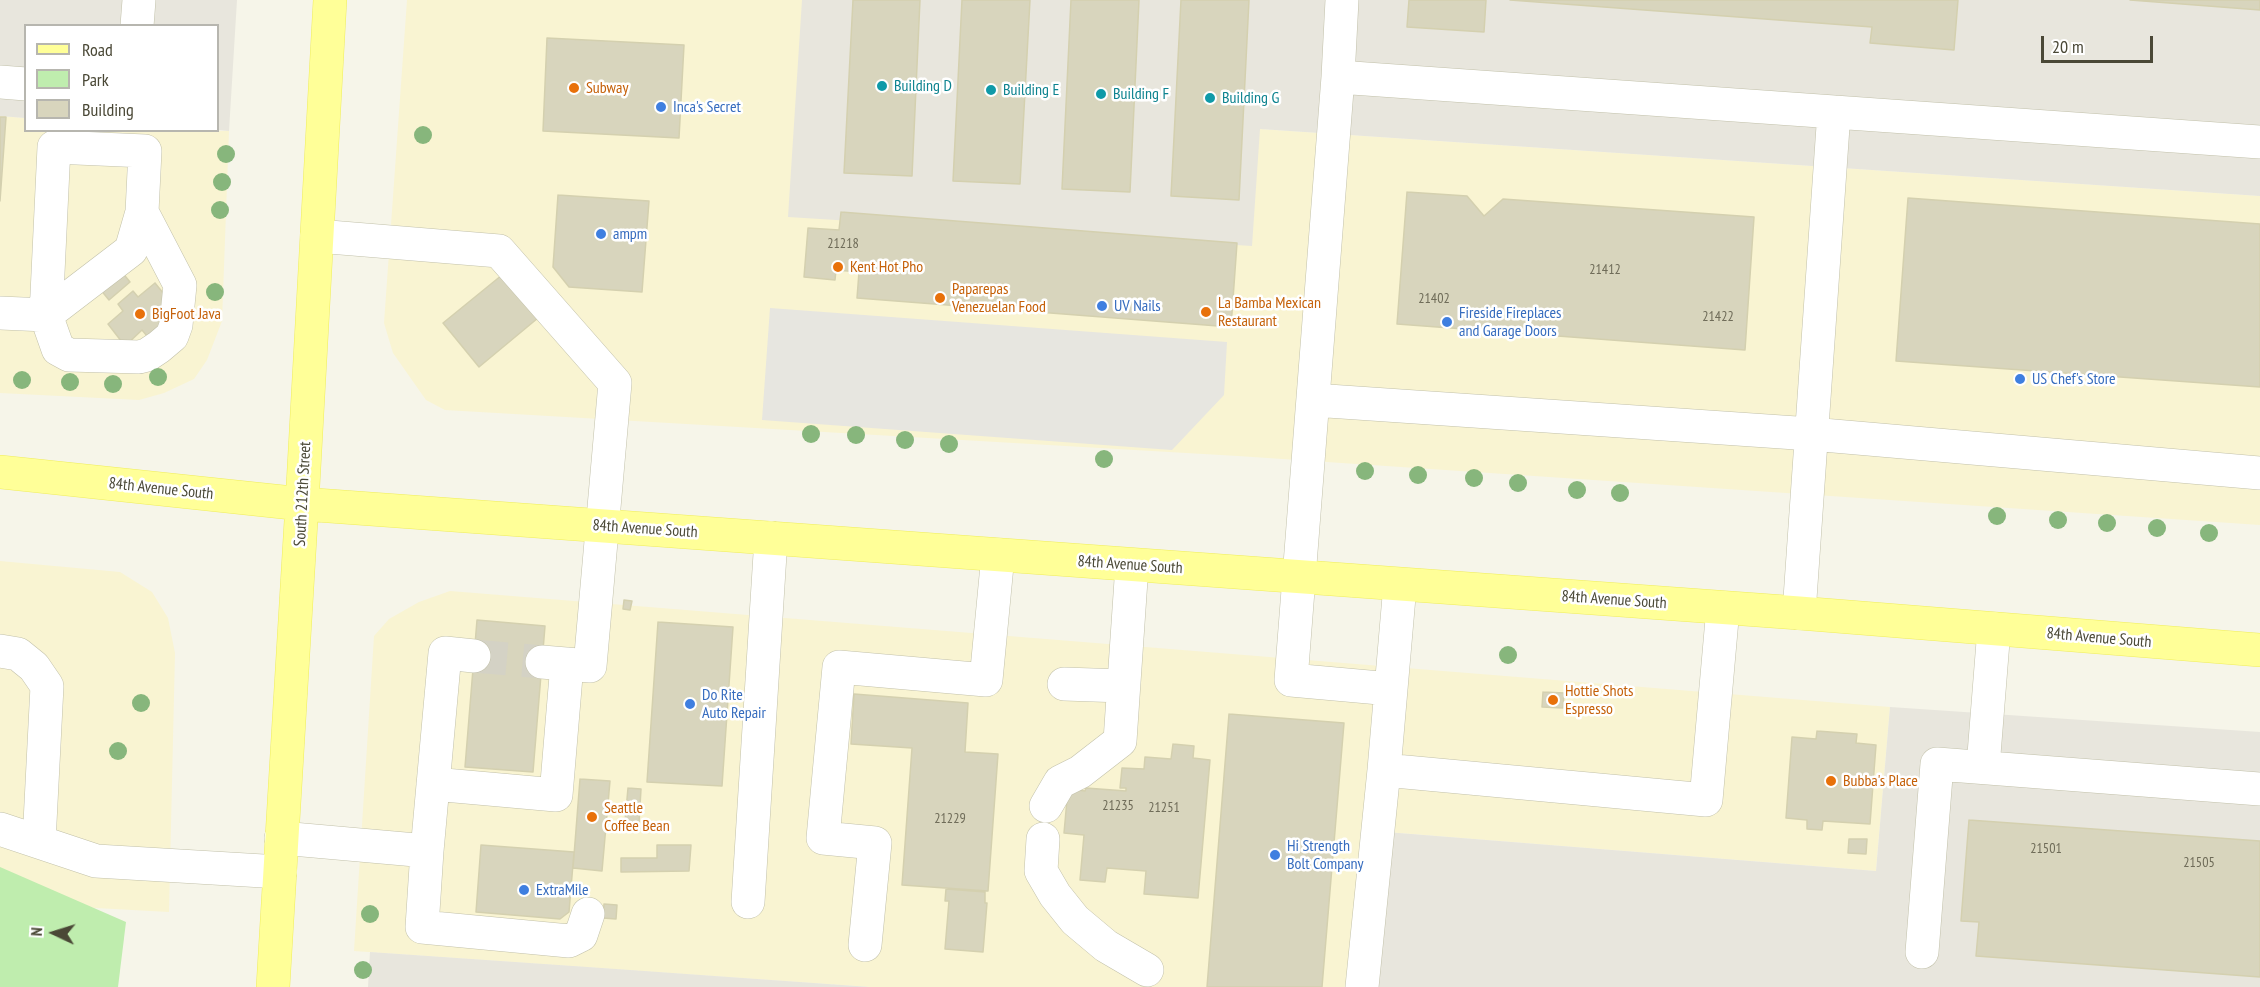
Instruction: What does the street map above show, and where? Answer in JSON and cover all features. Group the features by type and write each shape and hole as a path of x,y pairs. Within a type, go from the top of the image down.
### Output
{"main road":[{"name":"South 212th Street","path":"273,987 330,0"},
{"name":"84th Avenue South","path":"0,472 302,504 1799,613 2260,650"}],"lane":[{"path":"137,24 139,0"},
{"path":"1342,0 1291,680 1391,690"},
{"path":"1338,77 2260,142"},
{"path":"0,82 24,84"},
{"path":"1799,613 1834,112"},
{"path":"0,313 46,315 131,250 142,213 145,151 54,147 46,315 58,349 69,355 139,357 147,355 172,336 176,325 180,285 142,213"},
{"path":"317,236 499,251 615,382 590,666 554,663 556,795 433,784"},
{"path":"1313,400 1811,434 2260,473"},
{"path":"748,902 771,538"},
{"path":"866,945 875,843 823,838 839,667 986,680 998,555"},
{"path":"1046,806 1060,782 1080,772 1120,741 1132,565"},
{"path":"1362,987 1400,585"},
{"path":"1384,770 1706,800 1724,608"},
{"path":"1983,767 1994,630"},
{"path":"0,651 18,654 34,667 47,686 39,842"},
{"path":"474,656 445,653 422,927 569,941 581,935 588,914"},
{"path":"1064,684 1123,686"},
{"path":"1922,952 1937,764 2260,789"},
{"path":"0,829 96,861 280,872"},
{"path":"282,838 427,851"},
{"path":"1043,839 1041,872 1075,920 1106,946 1147,970"}],"shaded area":[{"path":"0,0 237,0 229,131 219,130 219,24 24,24 24,118 0,116"},
{"path":"407,0 1268,0 1260,129 2260,196 2260,525 1238,456 445,410 426,400 393,353 384,323"},
{"path":"802,0 2260,0 2260,196 1260,129 1252,246 788,217"},
{"path":"0,116 24,118 24,132 229,131 222,321 207,360 194,379 164,393 139,400 0,393"},
{"path":"770,308 1227,342 1224,395 1172,450 762,420"},
{"path":"0,561 120,572 152,592 168,618 175,653 169,912 59,906 0,883"},
{"path":"450,591 1890,707 1876,871 1361,830 1348,987 870,987 354,951 374,636 389,619 419,602"},
{"path":"1890,707 2260,732 2260,987 1348,987 1361,830 1876,871"},
{"path":"370,952 602,968 870,987 368,987"}],"green space":[{"path":"0,867 126,922 118,987 0,987"}],"building":[{"name":"Building D","path":"853,0 920,0 912,176 844,173"},
{"name":"Building E","path":"962,0 1030,0 1020,184 953,181"},
{"name":"Building F","path":"1071,0 1139,0 1130,192 1062,189"},
{"name":"Building G","path":"1181,0 1249,0 1239,200 1171,196"},
{"path":"1409,0 1486,0 1484,32 1407,27"},
{"path":"1510,0 1958,0 1954,50 1870,43 1872,27"},
{"path":"2130,0 2260,0 2260,10"},
{"path":"547,38 684,45 679,138 543,131"},
{"path":"0,117 6,117 0,201"},
{"path":"1407,192 1467,196 1484,216 1503,199 1754,217 1745,350 1397,324"},
{"name":"ampm","path":"558,195 649,201 642,292 569,287 553,267"},
{"path":"1908,198 2260,224 2260,387 1896,361"},
{"path":"841,212 1237,243 1231,327 857,298 859,272 836,270 835,280 804,277 808,228 839,230"},
{"path":"121,271 130,282 109,300 100,289"},
{"path":"502,275 538,318 479,367 443,323"},
{"name":"BigFoot Java","path":"155,283 172,304 157,317 163,324 147,336 142,330 125,346 108,324 123,311 118,304 133,291 138,297"},
{"path":"624,600 632,601 630,610 623,609"},
{"path":"477,620 545,626 533,772 465,767"},
{"name":"Do Rite Auto Repair","path":"658,622 733,627 722,786 647,782"},
{"name":"Hottie Shots Espresso","path":"1543,692 1564,693 1563,708 1542,707"},
{"path":"854,694 968,703 965,752 998,754 988,891 902,885 912,748 851,744"},
{"name":"Hi Strength Bolt Company","path":"1229,714 1344,723 1322,987 1207,987"},
{"name":"Bubba's Place","path":"1817,731 1857,734 1856,743 1876,745 1870,824 1823,821 1822,830 1807,829 1807,820 1786,818 1792,737 1816,739"},
{"path":"1173,744 1194,746 1193,758 1210,760 1198,898 1144,894 1146,871 1107,868 1105,882 1080,880 1084,835 1064,833 1068,789 1126,791 1126,788 1120,788 1122,768 1144,769 1145,757 1171,759"},
{"name":"Seattle Coffee Bean","path":"580,779 610,781 602,871 573,868"},
{"path":"628,788 641,789 639,823 625,821"},
{"path":"1969,820 2260,841 2260,977 1976,956 1979,922 1961,921"},
{"path":"1849,839 1867,839 1866,854 1848,853"},
{"name":"ExtraMile","path":"481,845 574,852 569,912 560,919 476,912"},
{"path":"657,845 691,845 689,871 621,872 621,858 657,858"},
{"path":"946,889 985,892 985,903 987,903 983,952 945,949 949,901 945,901"},
{"path":"604,904 617,905 616,919 603,918"}],"tunnel":[{"path":"474,656 542,662"}],"place":[{"name":"Building D","path":"882,86"},
{"name":"Subway","path":"574,88"},
{"name":"Building E","path":"991,90"},
{"name":"Building F","path":"1101,94"},
{"name":"Building G","path":"1210,98"},
{"name":"Inca's Secret","path":"661,107"},
{"name":"ampm","path":"601,234"},
{"name":"Kent Hot Pho","path":"838,267"},
{"name":"Paparepas Venezuelan Food","path":"940,298"},
{"name":"UV Nails","path":"1102,306"},
{"name":"La Bamba Mexican Restaurant","path":"1206,312"},
{"name":"BigFoot Java","path":"140,314"},
{"name":"Fireside Fireplaces and Garage Doors","path":"1447,322"},
{"name":"US Chef's Store","path":"2020,379"},
{"name":"Hottie Shots Espresso","path":"1553,700"},
{"name":"Do Rite Auto Repair","path":"690,704"},
{"name":"Bubba's Place","path":"1831,781"},
{"name":"Seattle Coffee Bean","path":"592,817"},
{"name":"Hi Strength Bolt Company","path":"1275,855"},
{"name":"ExtraMile","path":"524,890"}]}
